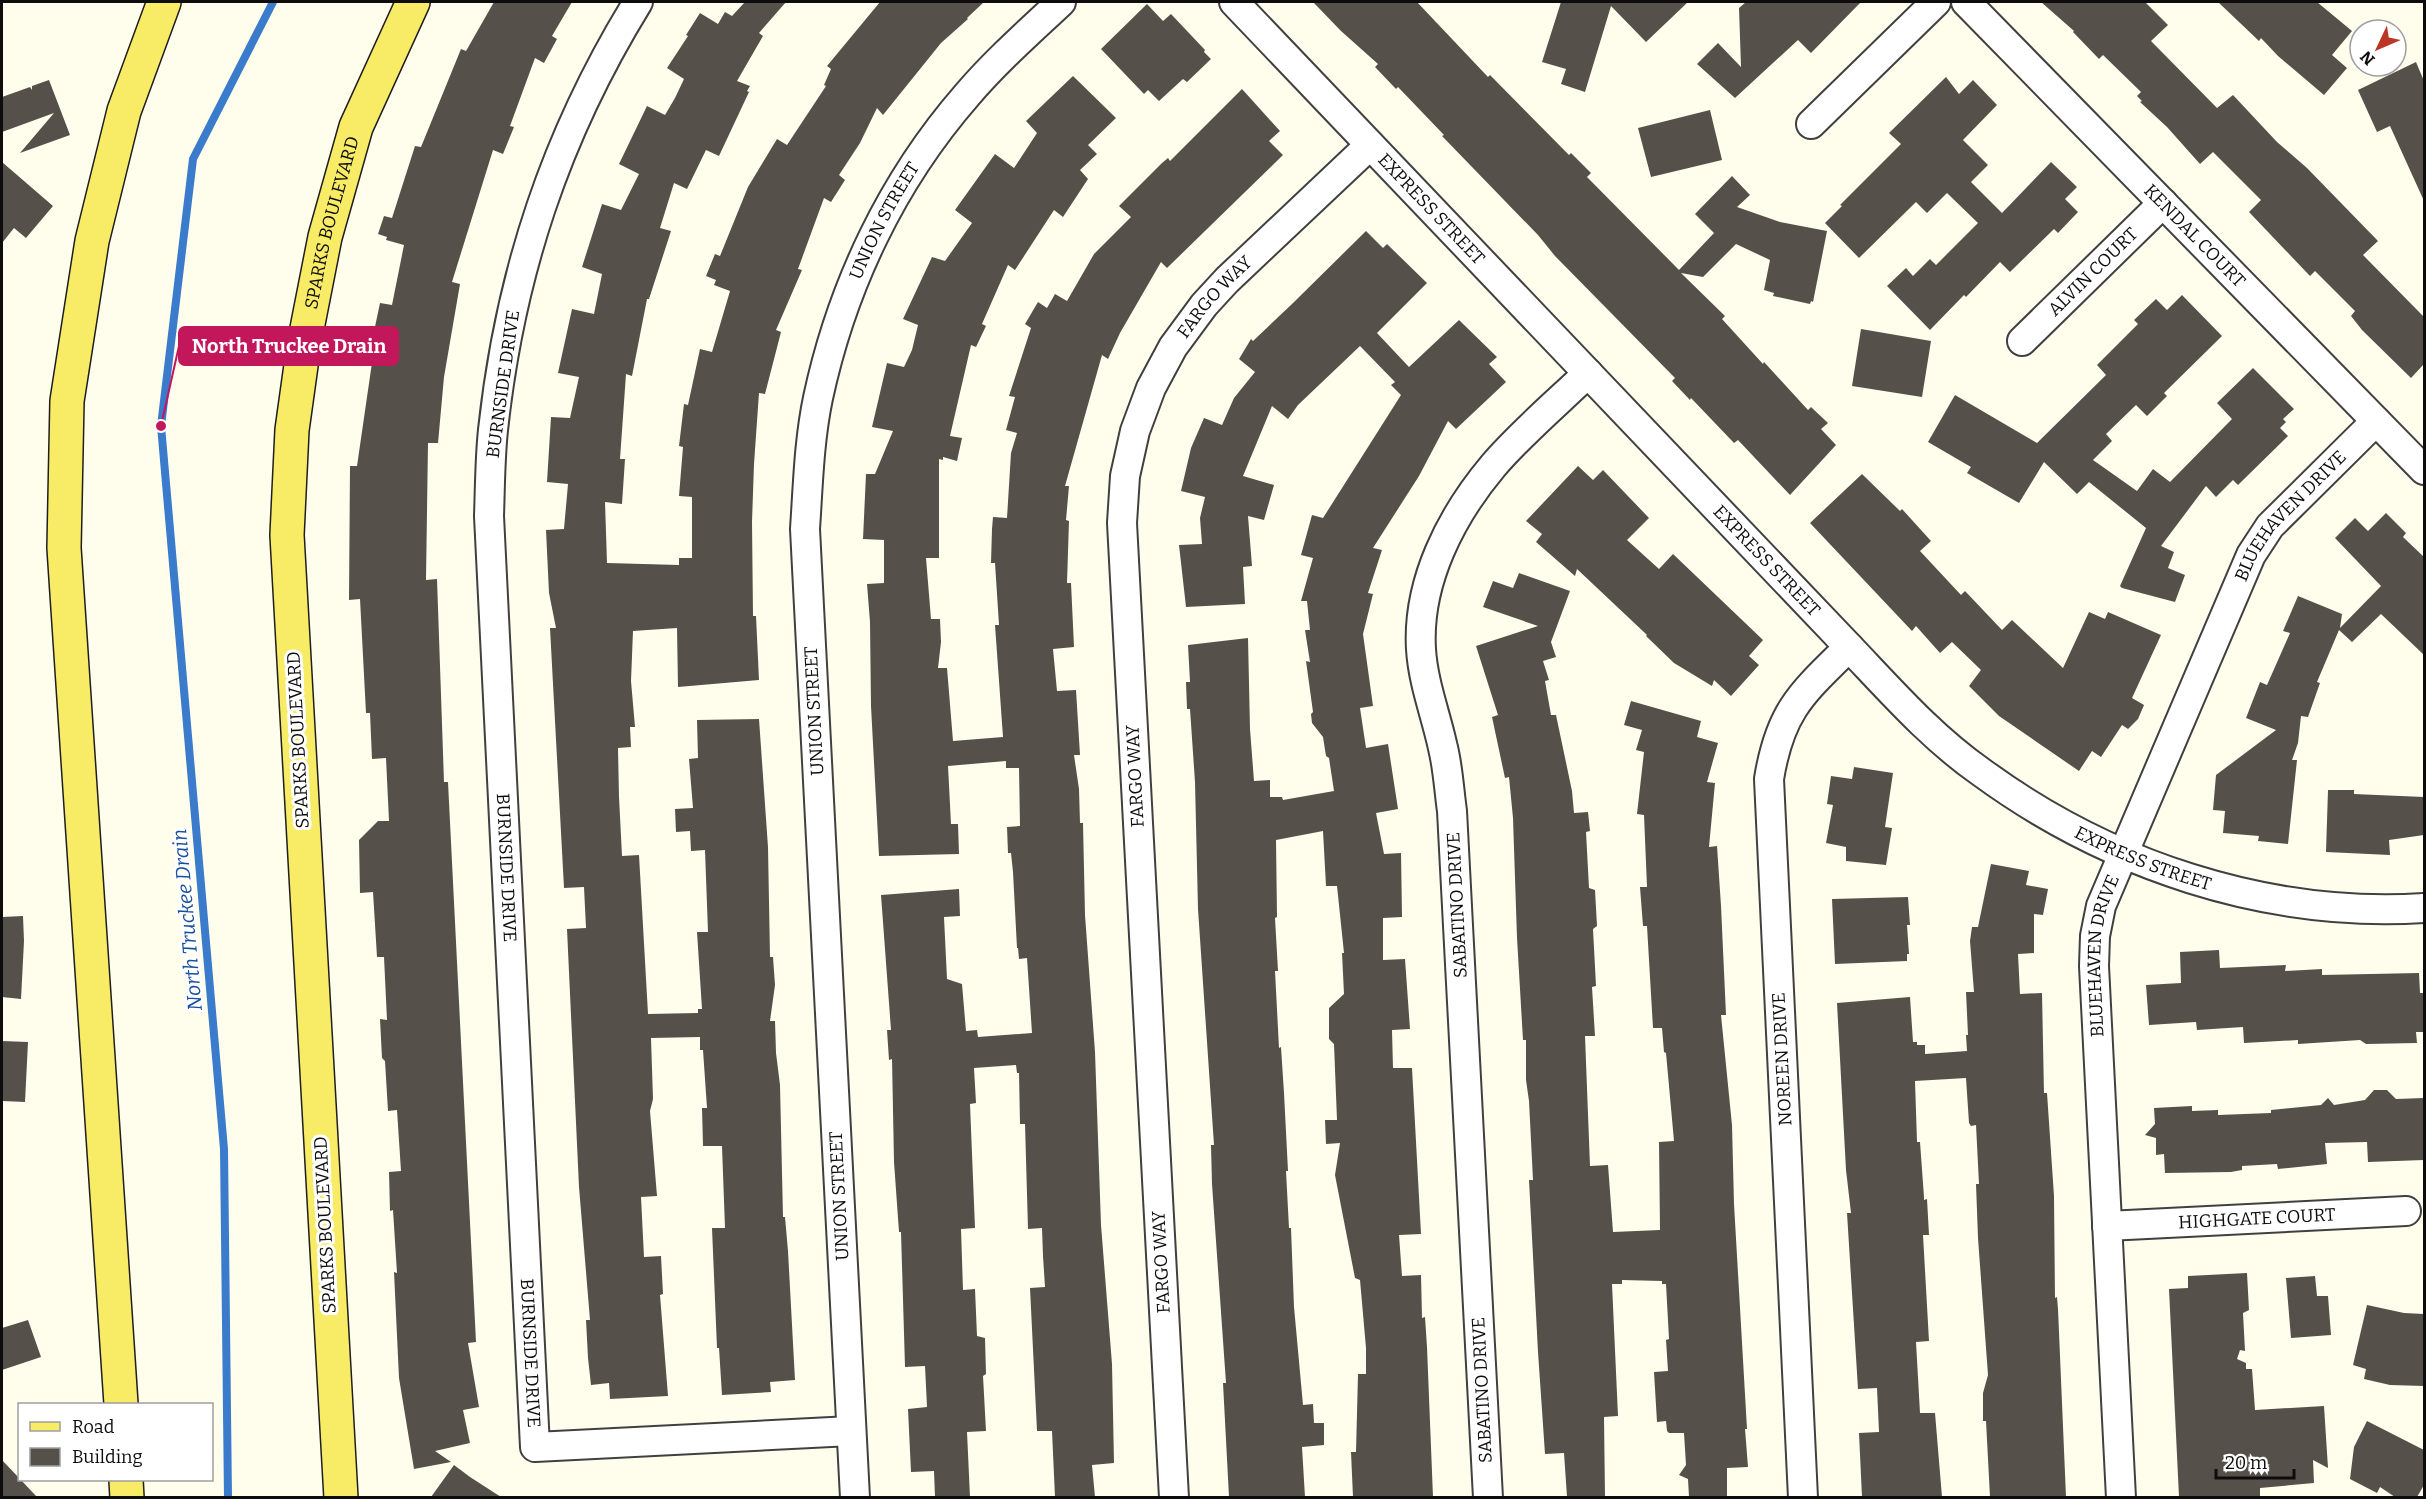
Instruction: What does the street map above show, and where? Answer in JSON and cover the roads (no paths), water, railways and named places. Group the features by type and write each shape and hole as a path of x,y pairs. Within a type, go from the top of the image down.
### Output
{"main road":[{"path":"121,1403 64,549 67,401 92,241 124,111 164,2"},
{"name":"SPARKS BOULEVARD","path":"341,1497 316,1085 287,535 292,430 304,344 331,215 356,127 413,2"},
{"path":"126,1481 127,1497"}],"street":[{"name":"BURNSIDE DRIVE","path":"638,2 608,50 571,126 541,205 519,279 507,334 493,432 489,516 535,1447 851,1431"},
{"name":"UNION STREET","path":"855,1497 805,529 812,434 818,399 835,332 857,272 888,208 922,152 967,95 1061,2"},
{"name":"EXPRESS STREET","path":"1233,2 1926,727 1979,771 2036,810 2122,854 2187,878 2254,895 2329,906 2424,908"},
{"path":"1811,124 1936,2"},
{"name":"KENDAL COURT","path":"1966,2 2424,470"},
{"name":"FARGO WAY","path":"1174,1497 1122,523 1125,476 1135,431 1151,388 1173,347 1204,305 1370,145"},
{"name":"ALVIN COURT","path":"2022,341 2163,203"},
{"name":"SABATINO DRIVE","path":"1488,1497 1452,811 1444,750 1423,661 1421,617 1426,590 1441,547 1465,502 1494,465 1588,374"},
{"name":"BLUEHAVEN DRIVE","path":"2121,1497 2094,966 2095,936 2101,906 2251,555 2270,525 2376,421"},
{"name":"NOREEN DRIVE","path":"1803,1497 1769,779 1774,748 1784,721 1803,692 1849,647"},
{"name":"HIGHGATE COURT","path":"2107,1226 2406,1211"}],"waterway":[{"name":"North Truckee Drain","path":"228,1498 224,1149 161,426 193,159 273,2"}],"place":[{"name":"North Truckee Drain","path":"161,426"}]}
